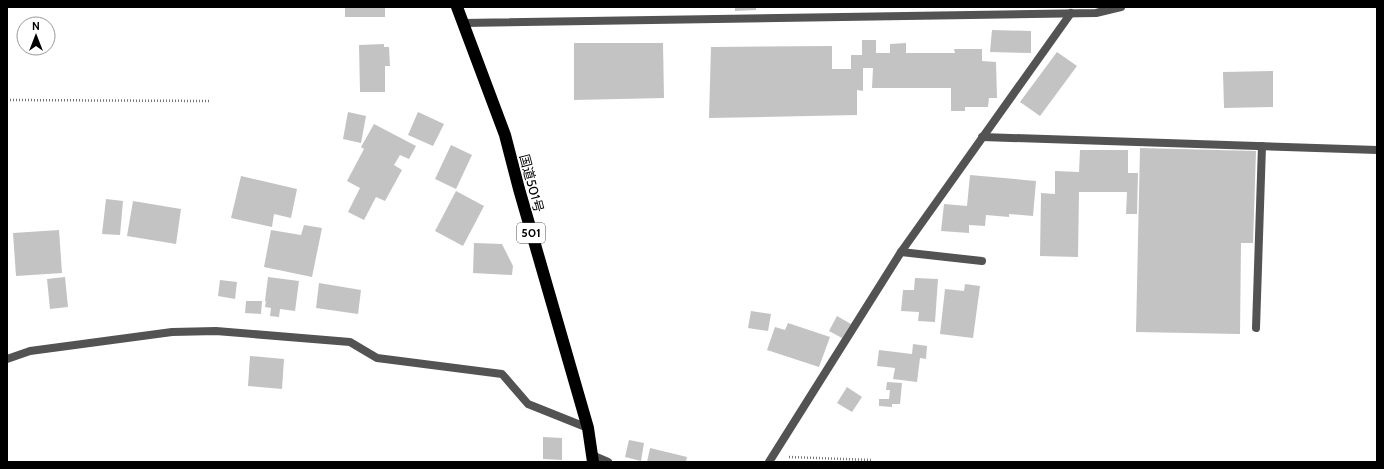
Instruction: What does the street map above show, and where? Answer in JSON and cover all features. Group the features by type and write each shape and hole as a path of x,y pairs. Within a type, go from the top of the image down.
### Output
{"highway":[{"name":"国道501号","path":"457,7 505,134 519,189 588,428 593,459"}],"street":[{"path":"463,23 1070,10 1096,13 1121,7"},
{"path":"770,459 900,252 1070,10"},
{"path":"982,137 1377,150"},
{"path":"1256,328 1262,146"},
{"path":"900,252 982,261"},
{"path":"7,359 30,351 172,332 216,331 350,342 377,358 502,374 528,404 588,428"},
{"path":"593,459 608,462"}],"path":[{"path":"7,100 209,101"},
{"path":"770,459 872,460 872,462"}],"building":[{"path":"345,7 385,7 385,17 345,17"},
{"path":"735,7 756,7 756,10 735,11"},
{"path":"992,30 1031,31 1031,53 990,52"},
{"path":"862,40 876,40 876,53 890,53 890,44 906,43 906,53 955,53 954,49 982,49 982,61 996,62 997,98 989,98 988,107 965,107 965,111 951,111 951,88 872,88 873,68 863,68 863,91 857,90 857,115 709,118 711,47 832,46 832,69 851,69 851,55 862,55"},
{"path":"574,43 663,43 664,98 574,100"},
{"path":"384,44 384,47 389,47 390,66 385,66 385,92 360,92 359,45"},
{"path":"1057,52 1077,66 1040,116 1020,102"},
{"path":"1273,71 1273,107 1224,108 1223,72"},
{"path":"348,112 366,116 361,143 343,139"},
{"path":"418,112 444,124 433,146 408,135"},
{"path":"374,124 416,146 409,159 400,155 394,165 402,170 385,201 376,197 364,220 348,212 360,188 347,181 364,149 361,147"},
{"path":"451,145 472,155 456,189 435,179"},
{"path":"1140,148 1256,151 1253,243 1241,243 1240,334 1136,332"},
{"path":"1080,150 1128,150 1128,173 1138,173 1137,214 1126,214 1127,192 1079,192 1078,257 1040,256 1041,193 1055,194 1055,171 1079,172"},
{"path":"970,175 1036,181 1033,216 1009,214 1009,217 986,215 985,226 969,225 969,233 941,231 944,204 967,206"},
{"path":"241,176 297,189 291,218 274,214 272,227 231,218"},
{"path":"456,191 484,206 463,246 435,231"},
{"path":"106,199 123,201 120,235 102,234"},
{"path":"133,201 181,209 176,244 127,236"},
{"path":"304,225 322,228 312,277 264,267 271,230 301,235"},
{"path":"59,230 62,273 16,276 13,233"},
{"path":"474,243 502,244 513,266 512,275 473,273"},
{"path":"65,277 68,307 50,309 47,279"},
{"path":"268,277 299,281 295,311 280,309 279,317 270,316 271,308 265,307"},
{"path":"915,278 938,279 935,322 918,321 919,312 901,311 903,290 914,290"},
{"path":"220,280 237,282 235,299 218,296"},
{"path":"319,283 361,290 358,314 316,308"},
{"path":"965,284 980,286 973,338 940,334 945,289 964,291"},
{"path":"246,301 262,301 261,314 245,313"},
{"path":"751,311 771,314 768,331 748,328"},
{"path":"837,316 851,324 842,338 829,331"},
{"path":"788,323 830,337 819,367 767,350 775,327 785,330"},
{"path":"913,344 927,346 926,359 920,358 917,382 893,379 895,368 877,366 879,350 912,354"},
{"path":"250,356 284,359 282,389 248,386"},
{"path":"887,382 902,383 900,404 892,404 892,407 879,406 879,399 889,399 890,390 886,390"},
{"path":"847,387 862,397 852,412 837,403"},
{"path":"543,437 562,438 562,460 543,459"},
{"path":"629,440 644,443 641,461 625,457"},
{"path":"650,448 687,457 686,462 647,462"}]}
